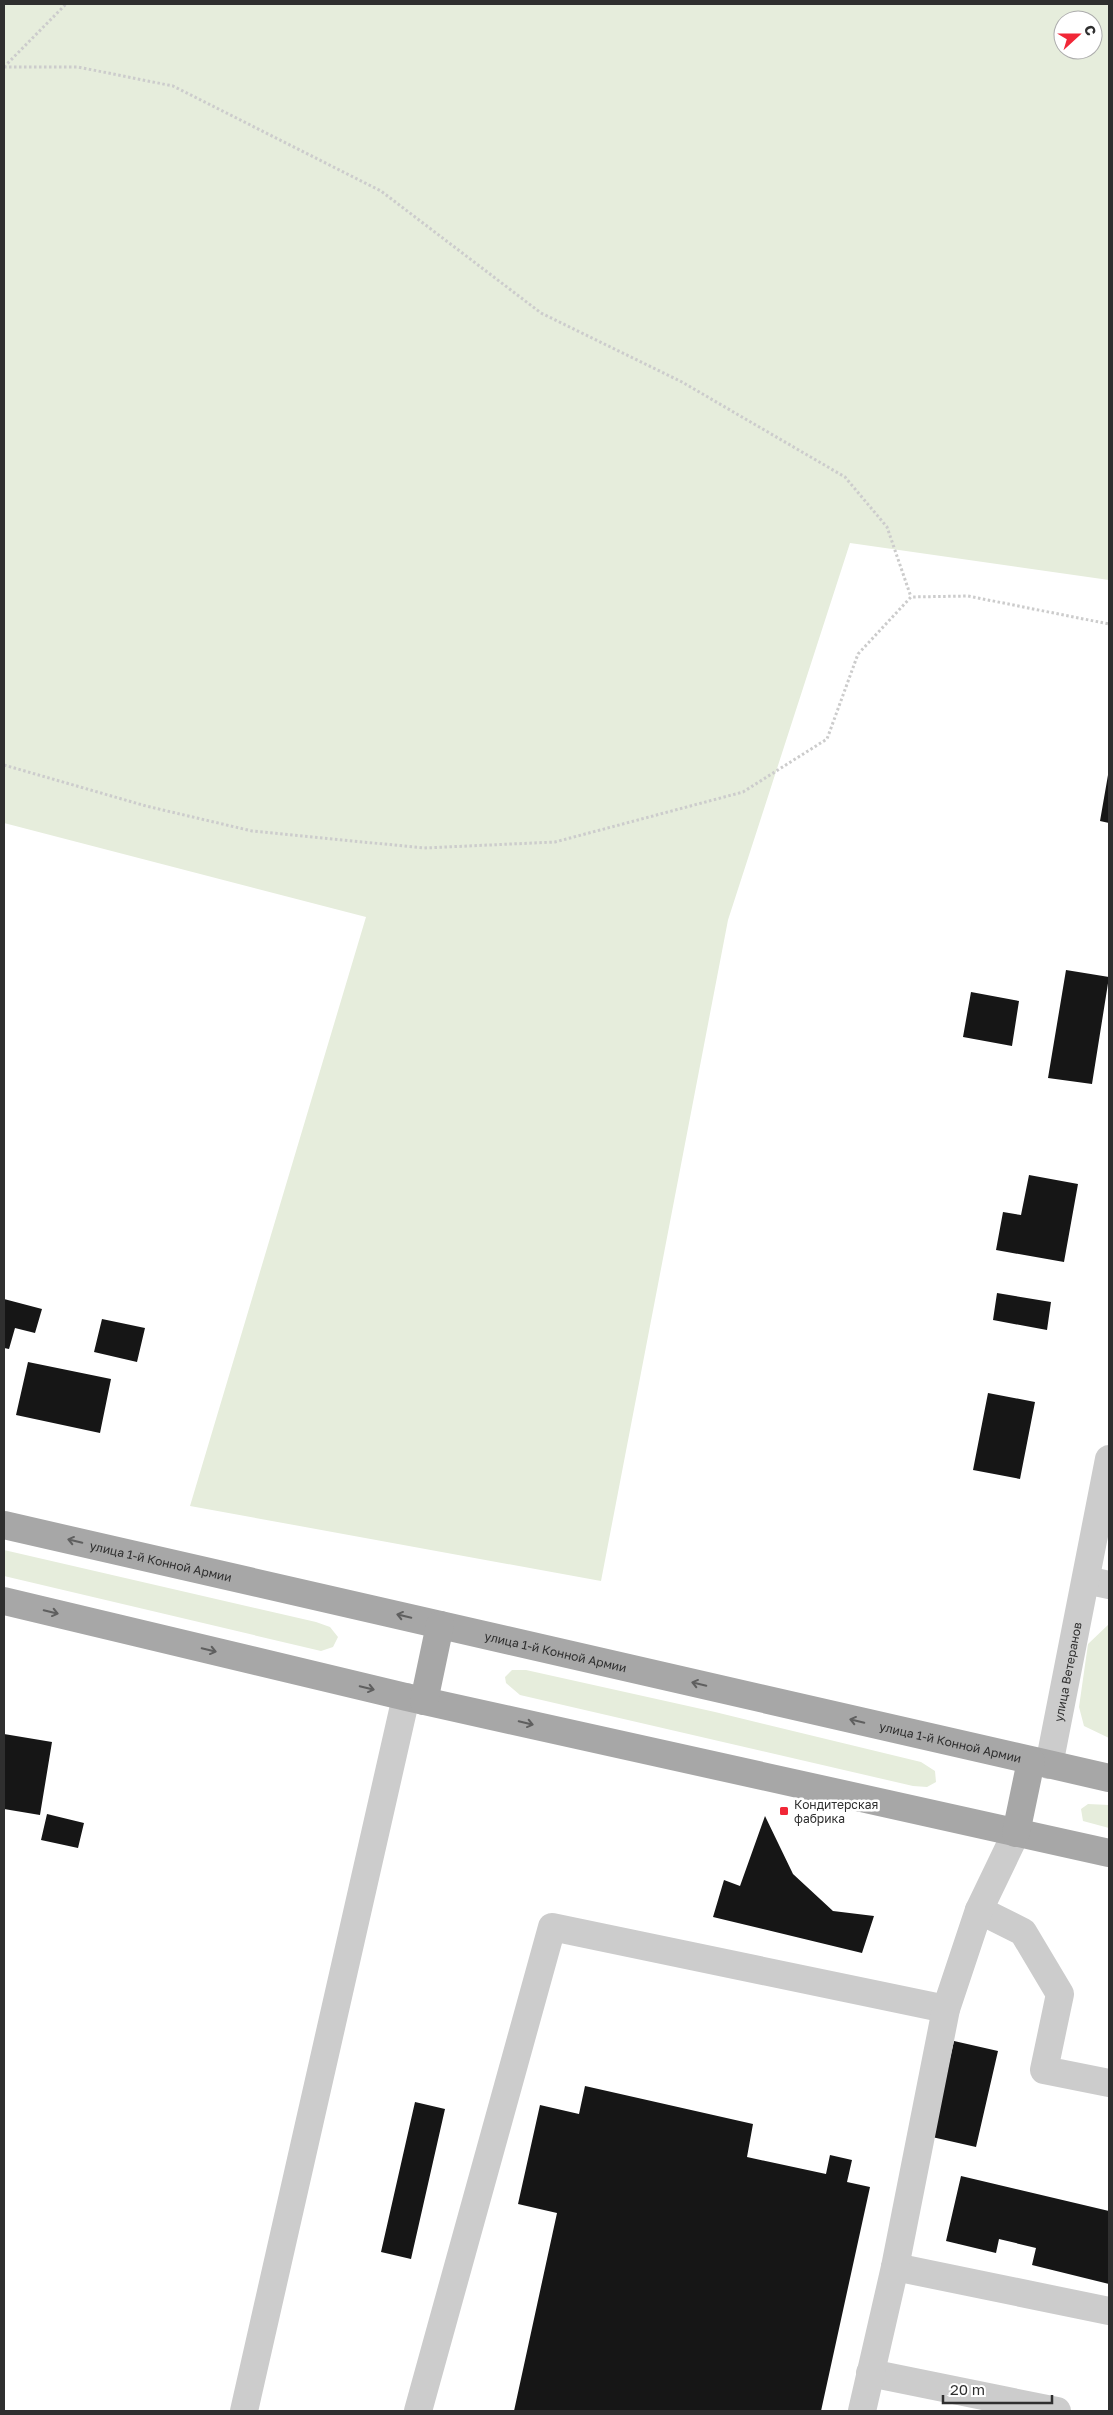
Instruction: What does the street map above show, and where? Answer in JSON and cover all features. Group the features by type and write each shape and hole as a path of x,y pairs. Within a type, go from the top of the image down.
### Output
{"main road":[{"name":"улица 1-й Конной Армии","path":"4,1525 1109,1778"},
{"path":"4,1601 415,1699 1109,1854"},
{"path":"415,1699 440,1625"},
{"path":"1016,1833 1040,1763"}],"street":[{"name":"улица Ветеранов","path":"1040,1763 1098,1582 1109,1459"},
{"path":"244,2411 415,1699"},
{"path":"862,2411 895,2266 946,2009 979,1910 1016,1833"},
{"path":"979,1910 1023,1932 1060,1994 1044,2070 1109,2083"},
{"path":"418,2411 552,1926 946,2009"},
{"path":"895,2266 1109,2311"},
{"path":"870,2373 1057,2411"}],"path":[{"path":"4,67 66,4"},
{"path":"4,67 78,67 173,86 381,191 542,313 682,382 845,477 887,527 911,597"},
{"path":"4,765 146,806 252,831 424,848 555,842 743,792 827,739 858,654 911,597 968,596 1109,624"}],"green space":[{"path":"4,4 1109,4 1109,580 850,543 728,920 601,1581 190,1506 366,917 4,823"},
{"path":"4,1550 316,1622 330,1627 338,1637 333,1647 321,1651 4,1576"},
{"path":"1109,1624 1109,1738 1084,1726 1079,1707 1088,1644"},
{"path":"512,1670 526,1670 715,1712 921,1762 935,1771 936,1782 927,1787 913,1786 520,1695 506,1683 505,1677"},
{"path":"1088,1804 1109,1805 1109,1828 1083,1821 1081,1809"}],"building":[{"path":"1109,775 1109,823 1100,821"},
{"path":"1066,970 1109,977 1092,1084 1048,1078"},
{"path":"971,992 1019,1001 1012,1046 963,1037"},
{"path":"1029,1175 1078,1184 1064,1262 996,1250 1003,1212 1021,1215"},
{"path":"997,1293 1051,1302 1047,1330 993,1320"},
{"path":"4,1299 42,1309 35,1333 15,1328 9,1349 4,1348"},
{"path":"102,1319 145,1328 137,1362 94,1352"},
{"path":"28,1362 111,1379 100,1433 16,1415"},
{"path":"988,1393 1035,1402 1020,1479 973,1470"},
{"path":"4,1734 52,1742 40,1815 4,1809"},
{"path":"47,1814 84,1823 78,1848 41,1840"},
{"path":"765,1816 793,1874 833,1911 874,1916 862,1953 713,1917 724,1880 740,1886"},
{"path":"954,2041 998,2051 976,2147 932,2137"},
{"path":"585,2086 753,2124 747,2157 826,2174 830,2155 852,2160 847,2182 870,2187 821,2411 514,2411 557,2213 518,2204 540,2105 579,2114"},
{"path":"415,2102 445,2109 411,2259 381,2252"},
{"path":"961,2176 1109,2211 1109,2284 1032,2265 1036,2248 999,2239 996,2253 946,2241"}],"place":[{"name":"Кондитерская фабрика","path":"784,1811"}]}
